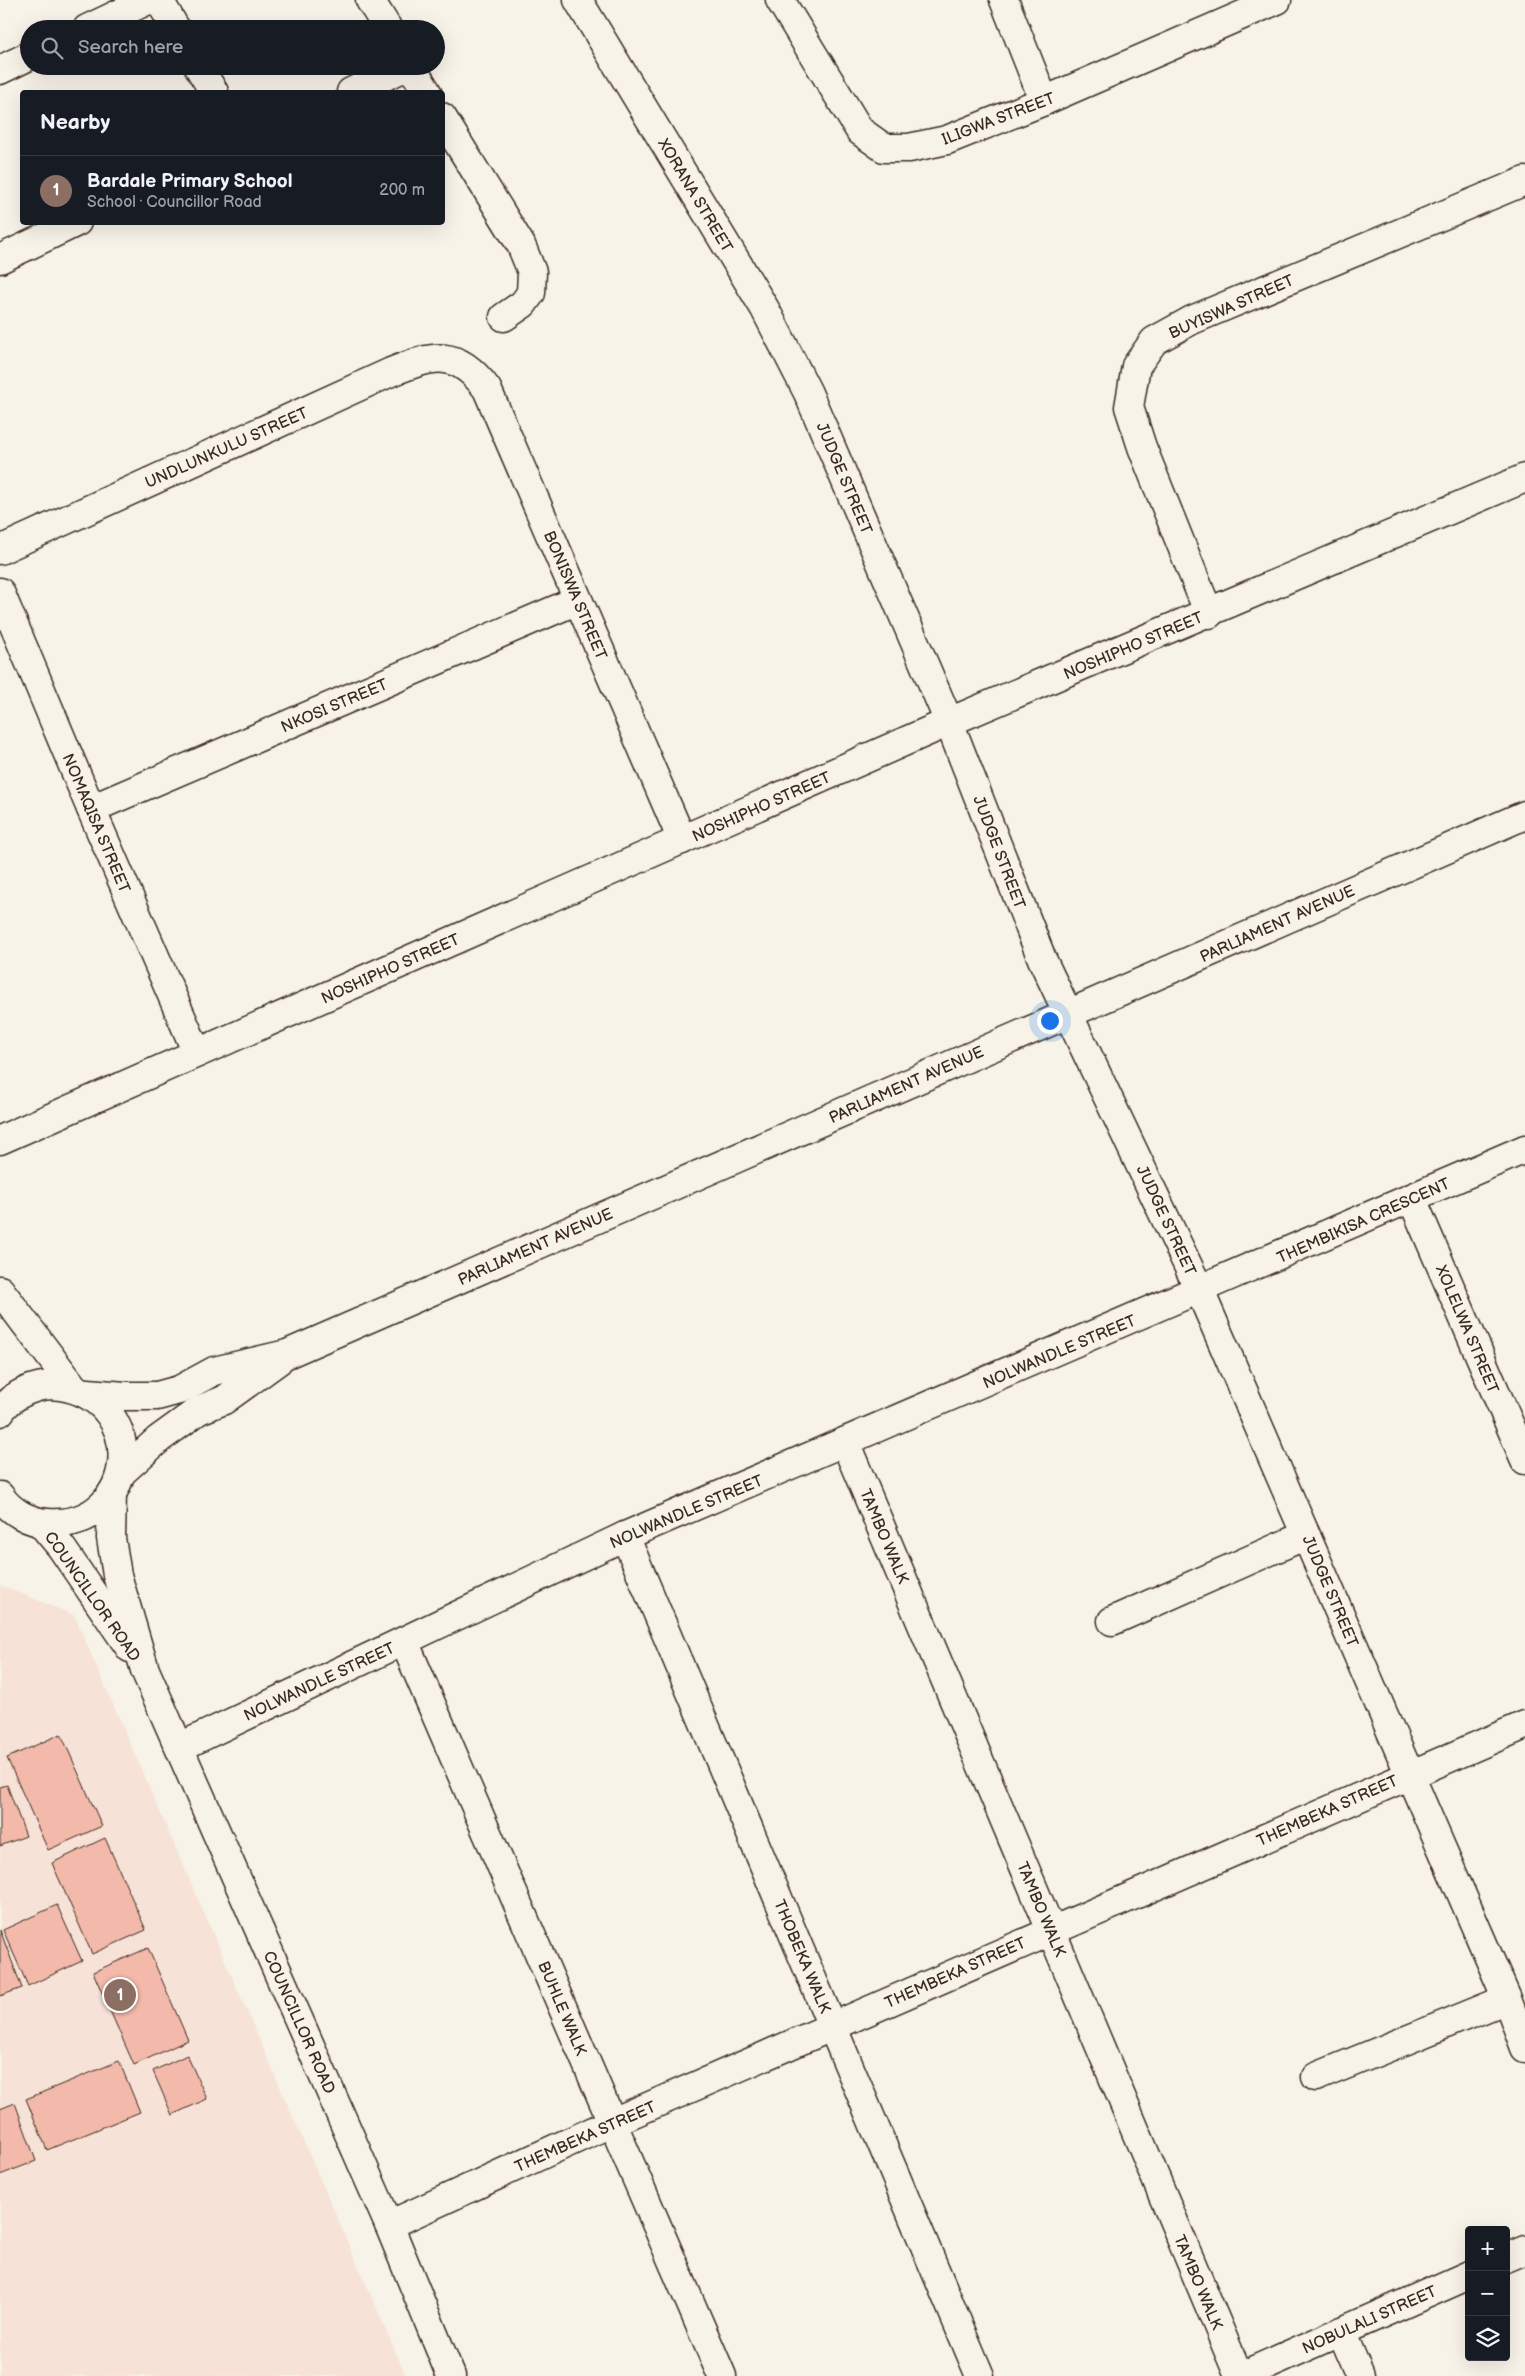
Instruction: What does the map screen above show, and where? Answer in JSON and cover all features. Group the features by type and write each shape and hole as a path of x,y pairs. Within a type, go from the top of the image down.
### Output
{"street":[{"path":"106,20 148,0"},
{"path":"159,0 171,20"},
{"path":"370,0 382,20"},
{"name":"XORANA STREET","path":"578,0 765,309 808,393"},
{"name":"ILIGWA STREET","path":"780,0 860,131 884,148 909,148 947,140 1044,102 1277,0"},
{"path":"1004,0 1044,102"},
{"path":"0,70 20,60"},
{"path":"204,75 213,90"},
{"path":"355,90 388,75"},
{"path":"417,75 426,90"},
{"path":"445,123 521,245 532,272 531,293 523,304 504,317"},
{"name":"BUYISWA STREET","path":"1209,614 1142,447 1128,407 1136,366 1154,341 1192,320 1525,181"},
{"path":"0,259 71,225"},
{"name":"UNDLUNKULU STREET","path":"0,550 391,372 416,362 438,358 456,361"},
{"name":"BONISWA STREET","path":"456,361 473,371 487,389 682,840"},
{"name":"JUDGE STREET","path":"808,393 949,722 1042,959 1200,1291 1507,1999 1525,2048"},
{"name":"NOSHIPHO STREET","path":"0,1140 949,722 1209,614 1525,478"},
{"name":"NOMAQISA STREET","path":"0,592 91,809 197,1053"},
{"name":"NKOSI STREET","path":"91,809 578,600"},
{"name":"PARLIAMENT AVENUE","path":"0,1412 18,1396 35,1387 55,1385 81,1391 125,1396 157,1396 179,1390 214,1371 287,1354 1525,815"},
{"name":"THEMBIKISA CRESCENT","path":"1200,1291 1525,1149"},
{"name":"XOLELWA STREET","path":"1412,1199 1525,1460"},
{"path":"0,1290 81,1391"},
{"name":"NOLWANDLE STREET","path":"180,1747 625,1536 1200,1291"},
{"name":"PARLIAMENT AVENUE","path":"15,1511 61,1524 80,1519 98,1509 117,1483 159,1439 199,1410 224,1400 287,1354"},
{"name":"COUNCILLOR ROAD","path":"81,1391 106,1408 118,1427 124,1449 117,1483 111,1538 117,1575 145,1670 389,2225 452,2376"},
{"name":"TAMBO WALK","path":"845,1442 1240,2376"},
{"name":"COUNCILLOR ROAD","path":"15,1511 61,1547 145,1670"},
{"path":"1112,1621 1306,1535"},
{"name":"THOBEKA WALK","path":"625,1536 980,2376"},
{"name":"BUHLE WALK","path":"404,1641 722,2376"},
{"name":"THEMBEKA STREET","path":"389,2225 613,2122 1409,1773 1525,1725"},
{"path":"1316,2077 1507,1999"},
{"path":"1510,2256 1525,2250"},
{"name":"NOBULALI STREET","path":"1240,2376 1465,2277"},
{"path":"1341,2331 1360,2376"}],"shaded area":[{"path":"0,1585 74,1615 406,2376 0,2376"}],"building":[{"path":"61,1734 102,1826 48,1850 7,1758"},
{"path":"7,1785 26,1836 0,1846 0,1787"},
{"path":"105,1838 146,1930 92,1954 52,1863"},
{"path":"57,1905 82,1961 28,1986 3,1930"},
{"path":"0,1930 22,1988 0,1996"},
{"path":"148,1948 188,2040 134,2065 93,1972"},
{"path":"187,2055 207,2099 172,2115 153,2071"},
{"path":"119,2061 140,2112 47,2150 26,2099"},
{"path":"15,2103 36,2161 0,2175 0,2109"}],"place":[{"name":"Bardale Primary School","path":"120,1995"}]}
